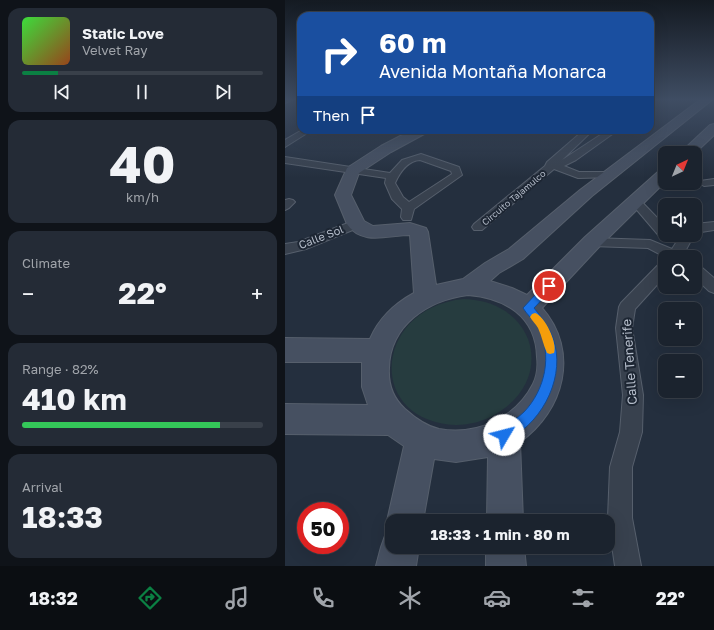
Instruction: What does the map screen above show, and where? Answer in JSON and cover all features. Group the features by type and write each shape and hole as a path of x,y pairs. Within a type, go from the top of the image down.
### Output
{"main road":[{"path":"468,287 492,268 516,254 586,193 674,125"},
{"path":"695,146 714,128"},
{"path":"414,134 386,149 352,171 343,195 356,224 367,231 376,233 410,229 419,232 426,296"},
{"path":"528,308 592,242 658,180"},
{"path":"468,287 490,289 510,296 528,308 542,324 550,345 551,369 544,394 528,417 504,435 477,444 448,446 421,439 406,431 394,420 380,398 375,374 377,351 388,328 405,310 426,296 447,289 468,287"},
{"path":"285,350 377,351"},
{"path":"285,419 394,420"},
{"path":"504,435 505,514"},
{"path":"406,514 421,439"},
{"path":"396,566 399,554"},
{"path":"505,554 505,566"}],"street":[{"path":"285,144 301,134"},
{"name":"Circuito Tajamulco","path":"478,228 552,166 585,134"},
{"name":"Circuito Tajamulco","path":"552,166 573,158 608,134"},
{"path":"417,154 421,157 461,171 408,213 398,199 390,183 392,176 400,165 417,154"},
{"path":"285,160 392,176"},
{"path":"552,166 579,175 611,175"},
{"path":"579,175 586,193"},
{"path":"635,201 658,226"},
{"name":"Calle Sol","path":"285,249 301,246 356,224"},
{"path":"702,227 714,226"},
{"path":"650,244 658,240"},
{"path":"592,242 650,244 664,250"},
{"name":"Calle Tenerife","path":"628,566 620,518 621,467 631,432 633,395 624,328 627,307 658,274"},
{"path":"702,276 714,287"}],"green space":[{"path":"464,299 488,303 508,313 521,327 529,344 531,362 527,381 515,399 487,419 456,425 426,419 406,405 394,385 392,364 398,341 412,322 434,307"}],"slow traffic":[{"path":"535,317 542,324 550,345 550,349"}],"route":[{"path":"504,435 528,417 544,394 551,369 550,345 542,324 528,308 549,286"}]}
